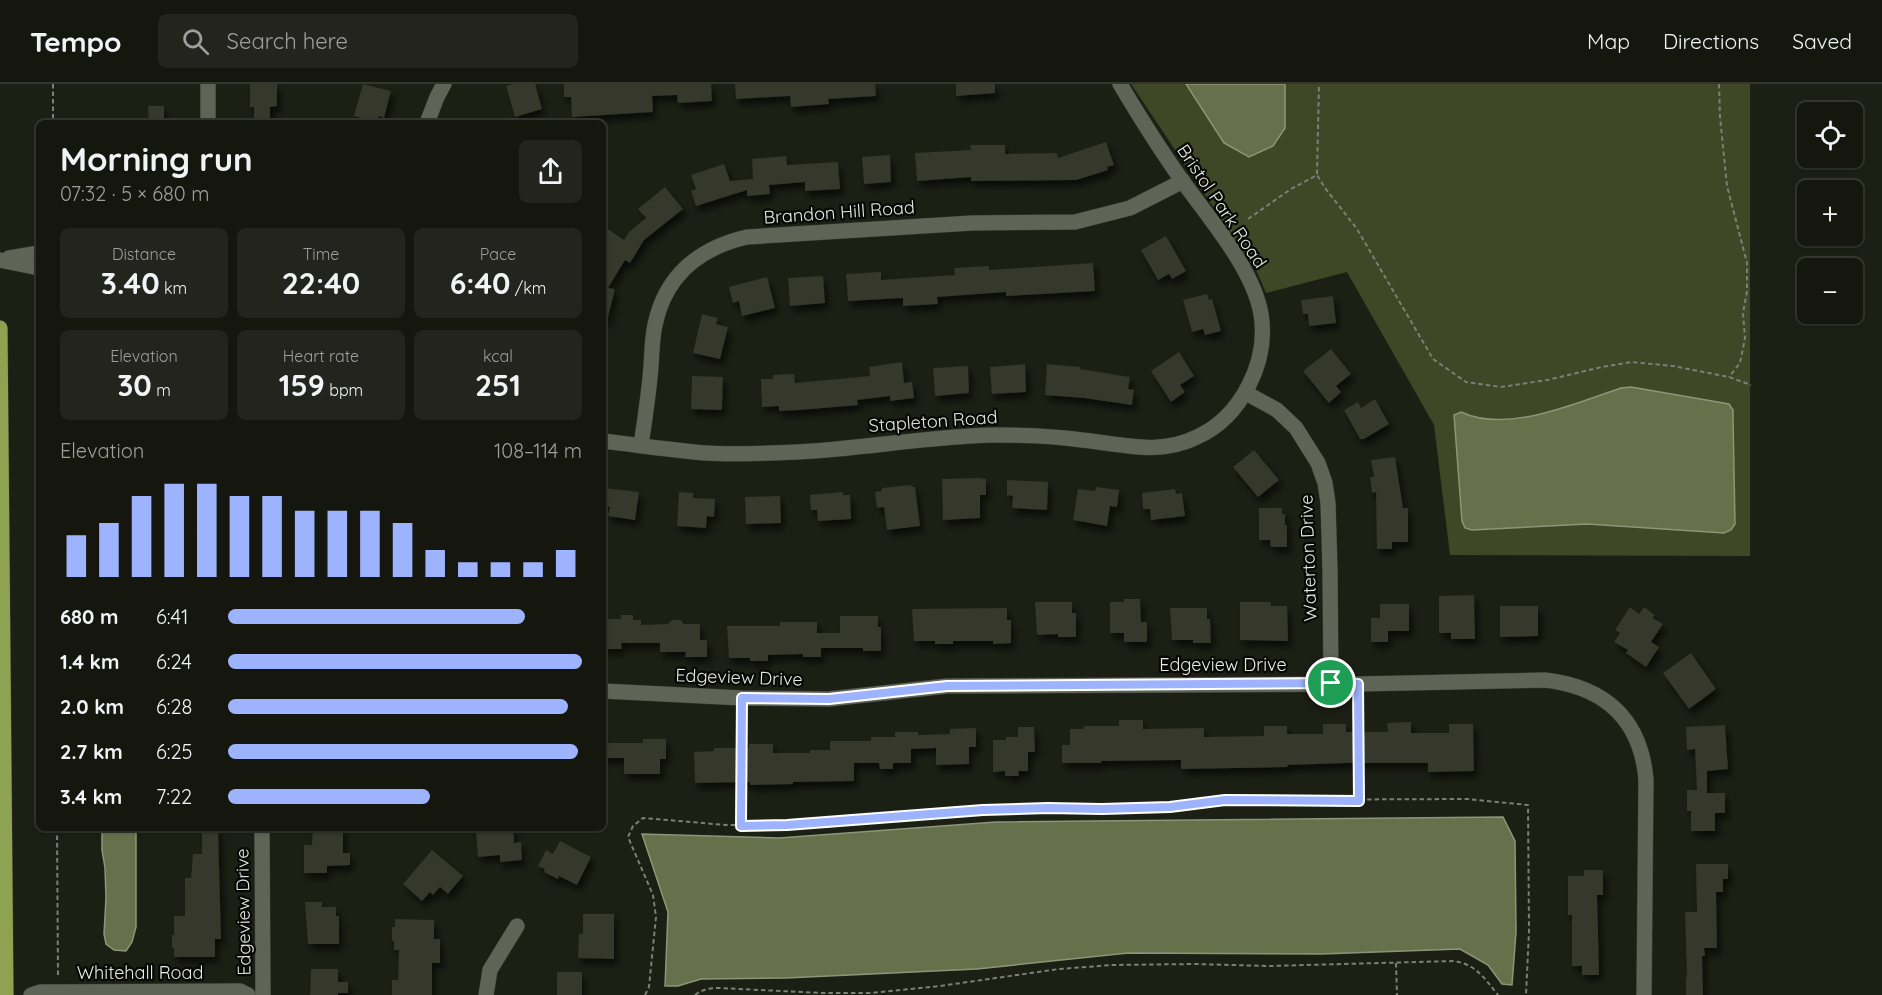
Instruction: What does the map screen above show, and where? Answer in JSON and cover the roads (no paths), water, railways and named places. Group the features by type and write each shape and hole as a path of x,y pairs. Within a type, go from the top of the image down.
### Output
{"main road":[{"path":"0,328 6,995"}],"street":[{"path":"208,84 208,120"},
{"path":"428,120 444,84"},
{"name":"Bristol Park Road","path":"1120,84 1156,143 1232,248 1256,292 1262,315 1262,333 1257,367 1246,393"},
{"name":"Brandon Hill Road","path":"641,445 653,338 661,305 673,281 684,269 718,246 731,241 757,237 972,223 1075,222 1130,208 1183,181"},
{"path":"0,260 36,254"},
{"path":"0,260 36,267"},
{"name":"Stapleton Road","path":"606,441 707,453 796,452 934,438 998,435 1077,439 1130,447 1171,447 1198,437 1216,426 1246,393"},
{"name":"Waterton Drive","path":"1246,393 1276,410 1296,428 1318,463 1325,483 1328,503 1331,683"},
{"name":"Edgeview Drive","path":"606,691 742,698 829,699 947,686 1358,684 1545,680 1564,682 1598,695 1625,720 1642,752 1646,780 1644,995"},
{"name":"Edgeview Drive","path":"262,831 263,995"},
{"path":"486,995 490,970 517,926"},
{"name":"Whitehall Road","path":"31,995 40,992 240,991 248,995"}]}
